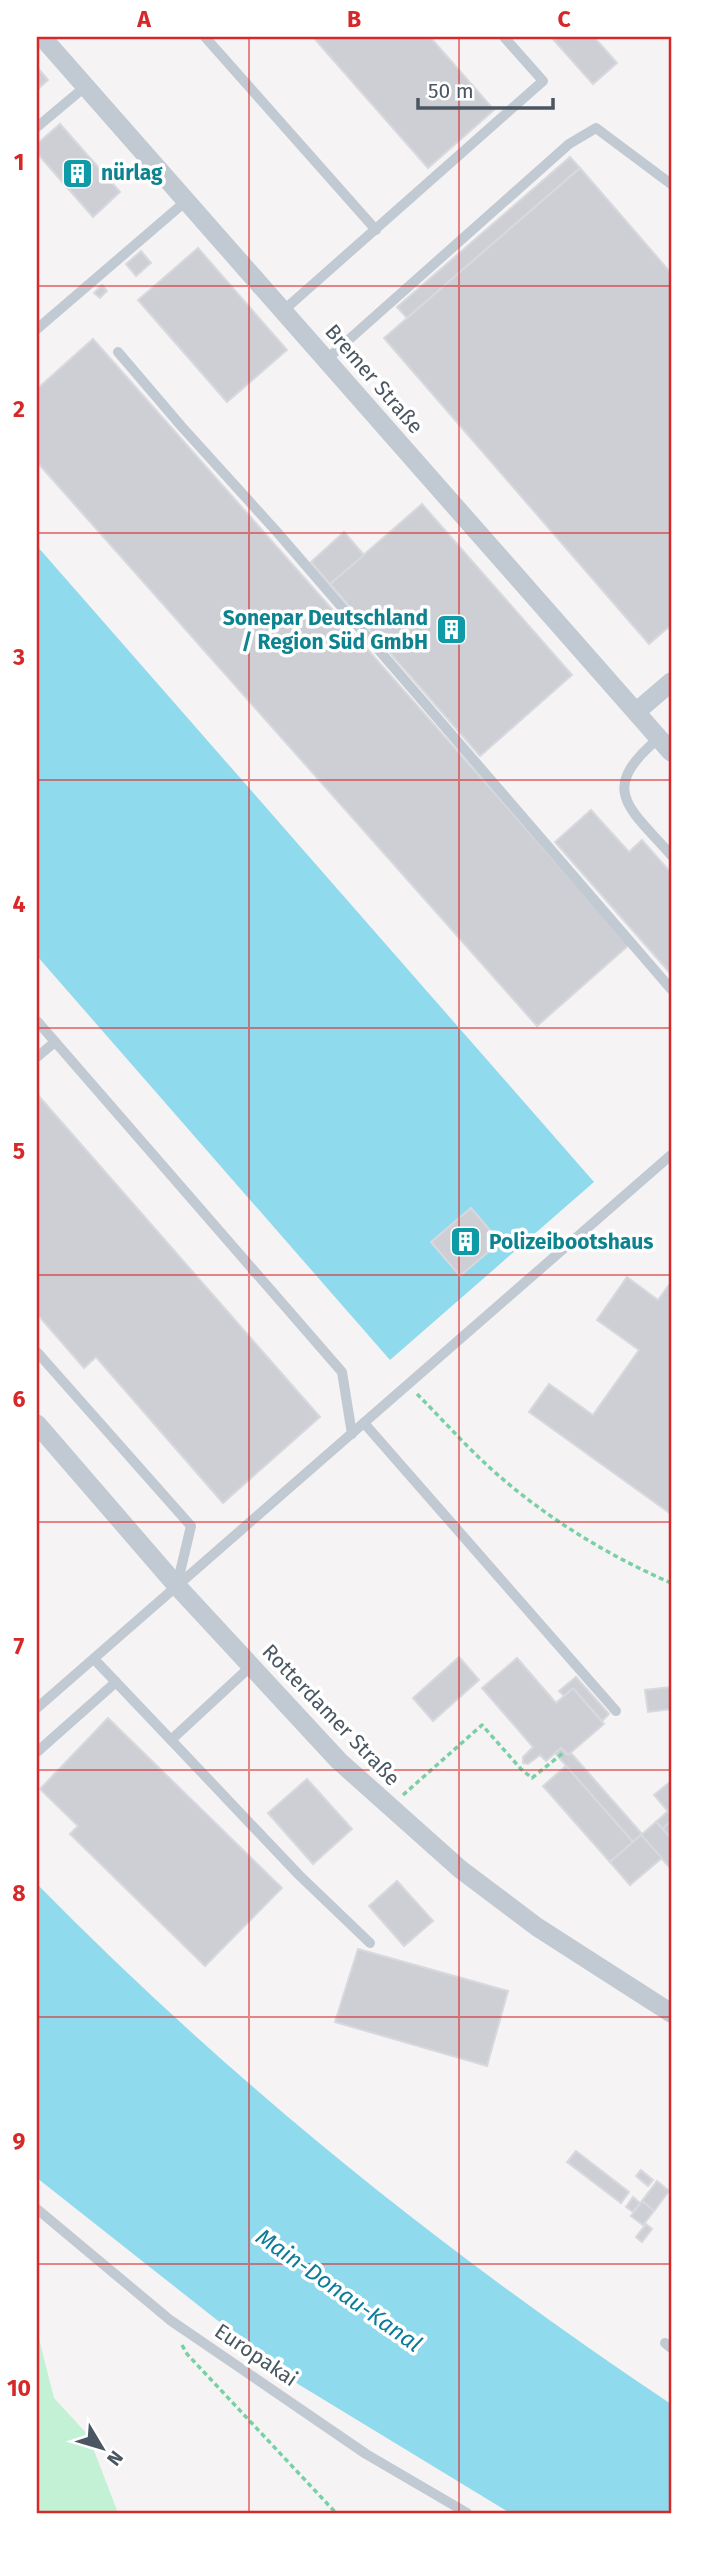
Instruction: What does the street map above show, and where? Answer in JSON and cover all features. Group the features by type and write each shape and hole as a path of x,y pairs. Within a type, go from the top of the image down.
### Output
{"street":[{"name":"Bremer Straße","path":"42,37 665,745"},
{"path":"636,712 671,681"},
{"name":"Rotterdamer Straße","path":"37,1424 177,1586 339,1762 460,1869 537,1927 671,2013"}],"lane":[{"path":"205,37 376,230"},
{"path":"284,310 543,81 504,37"},
{"path":"37,127 86,86"},
{"path":"327,359 569,144 596,128 671,184"},
{"path":"37,329 186,201"},
{"path":"118,352 671,989"},
{"path":"665,745 641,754 623,788 625,801 671,855"},
{"path":"37,1021 342,1372 352,1434"},
{"path":"37,1057 55,1042"},
{"path":"37,1708 671,1155"},
{"path":"37,1352 191,1527 177,1586"},
{"path":"364,1423 616,1711"},
{"path":"94,1659 299,1875 370,1943"},
{"path":"171,1740 251,1666"},
{"path":"37,1752 116,1682"},
{"name":"Europakai","path":"37,2209 170,2320 366,2454 467,2513"}],"path":[{"path":"408,1385 490,1468 559,1523 628,1564 671,1583"},
{"path":"389,1807 482,1725 532,1778 563,1753"},
{"path":"170,2320 187,2354 337,2513"}],"green space":[{"path":"37,2331 54,2398 88,2435 118,2513 37,2513"}],"water":[{"path":"37,546 594,1182 390,1360 37,956"},
{"name":"Main-Donau-Kanal","path":"37,1884 185,2026 340,2160 503,2286 671,2404 671,2513 510,2513 298,2384 37,2178"}],"building":[{"path":"313,37 430,37 494,110 428,168"},
{"path":"551,37 594,37 617,63 593,84"},
{"path":"37,67 48,80 37,90"},
{"name":"nürlag","path":"60,124 120,192 93,217 37,153 37,144"},
{"path":"570,157 580,168 407,318 397,307"},
{"path":"580,168 671,273 671,625 649,644 384,338"},
{"path":"198,248 287,350 227,402 138,300"},
{"path":"141,251 151,263 136,276 126,264"},
{"path":"102,285 107,291 100,298 94,293"},
{"path":"93,339 629,945 537,1026 37,462 37,389"},
{"name":"Sonepar Deutschland / Region Süd GmbH","path":"422,504 572,675 480,756 330,584"},
{"path":"344,532 364,555 330,584 311,562"},
{"path":"591,810 629,852 642,840 671,873 671,974 555,842"},
{"path":"37,1094 320,1417 223,1503 96,1357 84,1368 37,1314"},
{"name":"Polizeibootshaus","path":"471,1208 500,1242 460,1276 431,1242"},
{"path":"627,1277 658,1300 671,1282 671,1514 529,1412 549,1384 593,1415 639,1350 597,1320"},
{"path":"459,1657 479,1680 433,1721 413,1698"},
{"path":"517,1658 556,1703 573,1688 604,1724 568,1755 561,1748 546,1761 540,1755 528,1764 523,1763 523,1757 533,1747 482,1688"},
{"path":"576,1677 609,1714 602,1721 573,1688 564,1696 559,1691"},
{"path":"671,1687 671,1709 648,1712 645,1690"},
{"path":"108,1718 282,1888 205,1966 70,1834 78,1826 40,1789"},
{"path":"561,1748 568,1755 571,1753 642,1834 633,1842 555,1753"},
{"path":"566,1766 633,1842 610,1862 543,1786"},
{"path":"307,1779 352,1829 313,1864 268,1813"},
{"path":"671,1781 671,1815 654,1795"},
{"path":"668,1811 671,1821 663,1828 656,1822"},
{"path":"671,1821 671,1838 663,1828"},
{"path":"656,1822 671,1838 671,1869 641,1835"},
{"path":"641,1835 662,1858 630,1885 610,1862"},
{"path":"397,1881 433,1921 404,1946 369,1906"},
{"path":"358,1949 508,1991 487,2066 335,2022"},
{"path":"576,2151 629,2192 621,2203 567,2162"},
{"path":"641,2170 653,2180 648,2186 636,2176"},
{"path":"657,2181 669,2191 654,2211 642,2201"},
{"path":"633,2197 640,2203 633,2212 626,2207"},
{"path":"642,2201 654,2211 643,2225 631,2216"},
{"path":"646,2224 652,2229 642,2242 636,2237"}],"place":[{"name":"nürlag","path":"78,173"},
{"name":"Sonepar Deutschland / Region Süd GmbH","path":"451,630"},
{"name":"Polizeibootshaus","path":"466,1242"}]}
